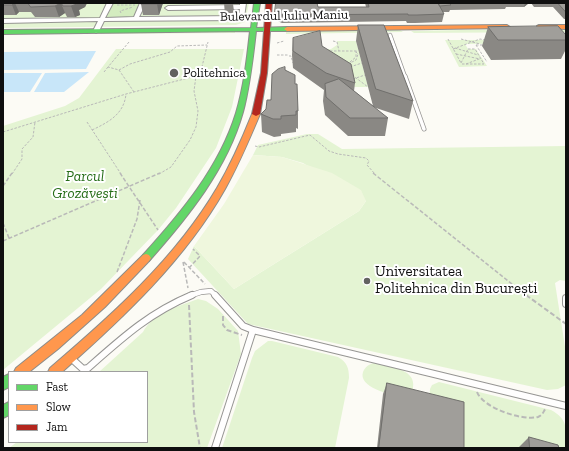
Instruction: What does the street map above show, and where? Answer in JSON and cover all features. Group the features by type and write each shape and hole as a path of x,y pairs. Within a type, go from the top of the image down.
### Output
{"main road":[{"path":"21,371 75,329 123,284 184,214 216,168 239,114 257,3"},
{"path":"55,371 121,312 172,258 201,220 234,170 256,114 262,90 269,3"},
{"path":"566,27 530,30 566,33"},
{"name":"Bulevardul Iuliu Maniu","path":"3,32 94,34 390,34 515,30 267,33"},
{"name":"Bulevardul Iuliu Maniu","path":"3,38 94,34"}],"street":[{"path":"94,34 109,4"},
{"path":"136,19 143,4"},
{"path":"3,21 241,18 243,5 169,5 162,10 158,19"}],"lane":[{"path":"390,34 424,129"},
{"path":"71,358 83,369 88,368 142,320 160,309 200,291 211,291 243,326 253,330 566,406"},
{"path":"566,298 566,304"},
{"path":"215,448 253,330"}],"path":[{"path":"109,4 143,4"},
{"path":"448,39 461,63 484,64 475,49"},
{"path":"461,39 484,45"},
{"path":"454,48 480,39 486,41"},
{"path":"277,43 284,41"},
{"path":"333,41 337,42 339,51"},
{"path":"104,72 128,42"},
{"path":"200,75 208,42"},
{"path":"120,70 130,64 170,52 177,46 207,45"},
{"path":"487,62 476,45 489,45"},
{"path":"454,48 478,55"},
{"path":"461,63 468,49 479,49"},
{"path":"325,51 332,53 339,51 357,51 358,54 356,60 346,64"},
{"path":"456,54 481,59"},
{"path":"277,55 292,56 293,63"},
{"path":"464,64 481,59"},
{"path":"350,67 362,63"},
{"path":"108,67 120,70 134,92"},
{"path":"3,132 126,94 200,75 246,72"},
{"path":"350,74 368,87"},
{"path":"349,81 365,75"},
{"path":"3,241 171,167 190,140 196,127 198,111 194,90 196,76"},
{"path":"92,130 112,120 121,111 126,102 126,94"},
{"path":"3,186 22,159 22,149 33,137 35,122"},
{"path":"87,122 140,200 158,230"},
{"path":"254,146 259,147 310,135 315,137 324,149 332,153 366,158 369,161 367,165 370,170 542,308 566,324"},
{"path":"123,284 115,278 137,219 140,200"},
{"path":"3,223 9,238"},
{"path":"189,268 200,256 191,246"},
{"path":"200,448 194,412 189,296 183,262 211,291"},
{"path":"224,313 223,326 226,331 232,334 242,335"},
{"path":"477,392 478,397 483,402 493,408 512,414 531,418 538,417 543,414 546,408"}],"green space":[{"path":"3,3 249,3 245,22 236,25 3,28"},
{"path":"113,3 140,3 133,18 105,18"},
{"path":"566,28 566,32 414,33 411,31"},
{"path":"400,30 403,32 286,34 286,31"},
{"path":"101,33 235,33 99,34"},
{"path":"445,40 545,40 548,43 465,44 468,49 476,49 487,66 459,67"},
{"path":"337,41 356,41 368,87 350,87 320,49 331,49 337,45"},
{"name":"Parcul Grozăvești","path":"116,49 244,49 232,107 216,148 176,208 158,230 101,289 3,370 3,126 65,106 79,98"},
{"path":"307,134 318,134 342,149 566,146 566,281 560,280 555,283 566,353 566,385 558,389 547,390 248,324 188,259 194,246 234,289 359,211 366,201 303,163 282,157 253,155 258,145"},
{"path":"253,155 282,157 332,173 361,190 366,201 359,211 234,289 194,246 224,204"},
{"path":"198,299 206,301 218,309 238,331 241,354 207,448 9,448 16,443 148,443 148,371 100,371 143,332 147,325 160,315"},
{"path":"268,341 338,357 345,363 349,371 349,378 335,448 222,448 255,351"},
{"path":"374,363 396,368 408,374 412,378 412,392 402,396 383,392 370,386 365,382 363,372 367,366"},
{"path":"439,382 551,410 564,421 566,430 566,448 457,448 429,405 430,389 432,385"}],"water":[{"path":"96,51 86,69 3,70 3,52"},
{"path":"89,72 64,92 34,92 45,73"},
{"path":"3,73 42,73 30,92 3,92"}],"building":[{"path":"3,3 14,3 12,5 3,5"},
{"path":"28,3 61,3 55,6 31,7"},
{"path":"61,3 77,3 77,4 63,6"},
{"path":"157,3 157,4 141,4"},
{"path":"276,3 317,3 318,7 369,7 368,3 438,3 444,14 282,15 275,12"},
{"path":"438,3 449,3 451,5 440,6"},
{"path":"558,3 566,3 566,12"},
{"path":"358,25 384,25 413,101 376,89"},
{"path":"558,26 566,35 566,40 498,40 488,27"},
{"path":"320,31 322,46 351,64 355,83 326,73 293,51 293,38"},
{"path":"285,67 285,70 295,75 295,84 297,84 298,111 296,111 296,115 281,116 281,119 273,119 261,114 266,109 267,100 271,100 272,74 278,69"},
{"path":"339,79 388,118 350,118 326,97 325,84"},
{"path":"387,383 464,402 464,448 379,448"},
{"path":"529,437 558,445 559,448 530,448"}],"traffic: fast":[{"path":"146,258 188,209 212,173 232,135 246,87 257,3"},
{"path":"3,32 287,29"},
{"path":"3,384 8,381"},
{"path":"3,412 8,409"}],"traffic: slow":[{"path":"287,29 507,27"},
{"path":"539,27 566,27"},
{"path":"55,371 116,316 173,256 198,224 221,189 240,153 256,114"},
{"path":"21,371 54,346 86,318 146,258"}],"traffic: jam":[{"path":"256,114 264,73 269,3"}],"place":[{"name":"Politehnica","path":"174,73"},
{"name":"Universitatea Politehnica din București","path":"367,281"}]}
